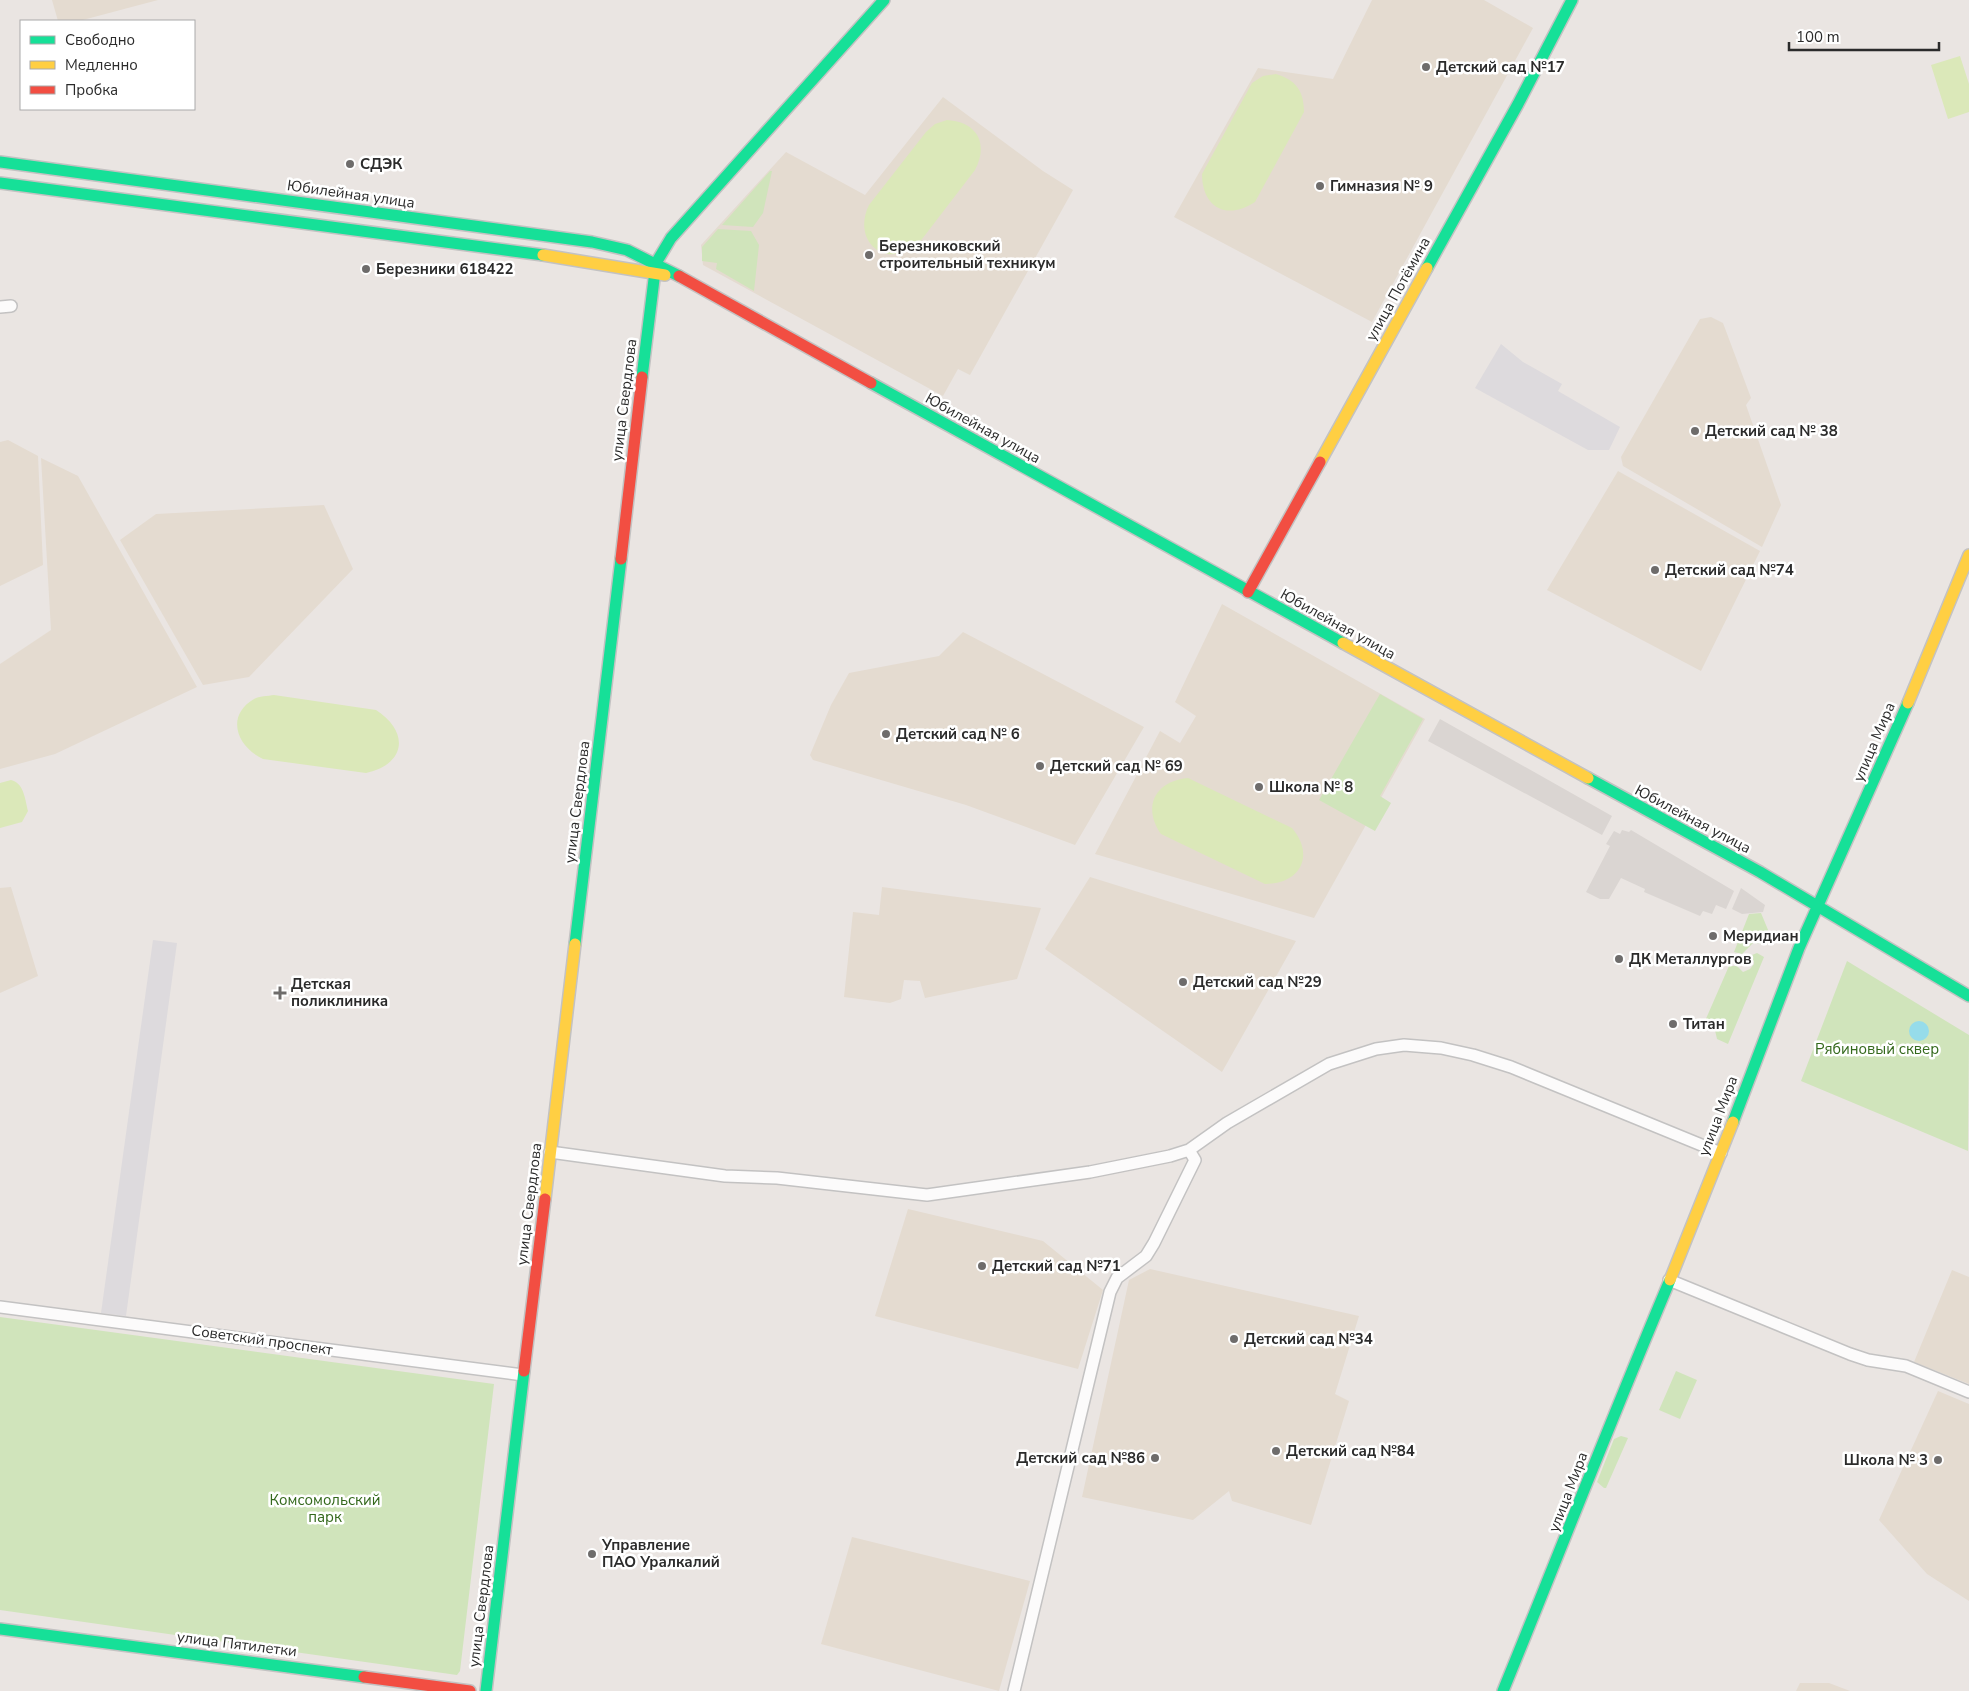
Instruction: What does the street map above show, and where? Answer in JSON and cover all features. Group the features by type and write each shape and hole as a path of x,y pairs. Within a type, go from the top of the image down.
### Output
{"main road":[{"name":"улица Свердлова","path":"486,1691 656,268 671,238 884,0"},
{"name":"улица Потёмина","path":"1248,592 1518,104 1572,0"},
{"name":"Юбилейная улица","path":"0,162 592,242 627,250 656,268 690,281 1817,906 1969,996"},
{"name":"Юбилейная улица","path":"0,183 656,268"},
{"name":"улица Мира","path":"1503,1691 1721,1153 1799,948 1885,757 1969,555"},
{"name":"улица Пятилетки","path":"0,1629 470,1691"}],"street":[{"path":"550,1152 725,1176 777,1178 926,1195 1090,1172 1170,1156 1189,1150 1227,1123 1329,1064 1376,1049 1404,1046 1441,1048 1473,1055 1511,1067 1721,1153"},
{"path":"1014,1691 1110,1292 1117,1278 1146,1256 1154,1243 1195,1160 1189,1150"},
{"path":"1669,1280 1850,1354 1868,1360 1906,1366 1969,1392"},
{"name":"Советский проспект","path":"0,1307 523,1375"}],"shaded area":[{"path":"52,0 158,0 83,20 58,20"},
{"name":"Гимназия № 9","path":"1372,0 1484,0 1533,28 1372,322 1174,217 1258,68 1333,79"},
{"name":"Березниковский строительный техникум","path":"943,97 1043,171 1073,190 970,375 958,369 943,396 703,265 701,245 786,152 865,195"},
{"name":"Детский сад № 38","path":"1711,317 1723,323 1751,398 1746,405 1781,505 1762,547 1623,466 1621,457 1700,319"},
{"path":"1501,344 1523,362 1562,384 1558,391 1620,427 1609,450 1588,450 1475,388"},
{"path":"8,440 38,456 43,565 0,586 0,442"},
{"path":"41,458 78,476 197,687 55,754 0,769 0,664 51,630"},
{"name":"Детский сад №74","path":"1618,471 1760,551 1701,671 1547,590"},
{"path":"324,505 353,569 249,677 203,685 120,540 156,514"},
{"name":"Школа № 8","path":"1222,604 1425,719 1314,918 1095,854 1160,731 1180,743 1196,716 1175,702"},
{"name":"Детский сад № 69","path":"963,632 1144,727 1075,845 966,805 813,760 810,755 831,705 849,673 939,656"},
{"path":"1440,719 1612,816 1602,835 1428,741"},
{"path":"1622,830 1629,832 1631,830 1734,891 1726,909 1716,905 1712,914 1703,911 1700,916 1644,892 1645,889 1621,878 1609,899 1600,899 1586,892 1610,846 1606,844 1614,831 1620,834"},
{"name":"Детский сад №29","path":"1090,877 1296,941 1222,1072 1045,949"},
{"path":"11,887 38,976 0,993 0,888"},
{"path":"882,887 1041,908 1017,979 925,998 920,981 904,980 901,999 890,1003 844,997 853,912 879,915"},
{"path":"1741,888 1765,905 1763,912 1742,914 1732,909"},
{"path":"153,940 177,943 126,1316 101,1313"},
{"name":"Детский сад №71","path":"908,1209 1043,1241 1103,1290 1078,1369 875,1316"},
{"path":"1150,1269 1359,1316 1335,1394 1349,1401 1311,1525 1232,1501 1229,1491 1193,1520 1082,1497 1129,1280"},
{"path":"1952,1270 1969,1277 1969,1384 1914,1362"},
{"name":"Школа № 3","path":"1938,1391 1969,1404 1969,1601 1927,1574 1879,1520"},
{"path":"852,1537 1030,1581 999,1691 821,1644"},
{"path":"1800,1683 1829,1683 1850,1691 1796,1691"}],"green space":[{"path":"1960,56 1969,84 1969,112 1948,119 1931,65"},
{"path":"1276,74 1283,76 1298,87 1304,105 1304,112 1255,202 1244,208 1234,210 1218,208 1206,195 1202,174 1252,83 1263,76"},
{"path":"947,120 966,125 978,136 981,151 975,170 919,243 907,251 895,254 884,253 868,241 865,230 865,218 869,205 926,132 935,124"},
{"path":"772,171 763,213 753,227 722,225"},
{"path":"718,229 751,231 759,245 754,291 716,269 717,263 702,261 702,247"},
{"path":"1380,694 1423,719 1380,796 1391,803 1375,831 1319,800"},
{"path":"274,695 376,710 387,718 394,727 399,746 396,755 380,769 366,773 263,759 254,754 241,739 237,722 245,706 254,699"},
{"path":"1188,778 1292,828 1303,848 1301,866 1288,879 1277,883 1265,884 1161,834 1155,824 1153,814 1152,805 1155,797 1167,784"},
{"path":"11,780 19,784 25,797 28,811 22,822 0,828 0,783"},
{"path":"1761,913 1771,937 1768,944 1753,943 1742,954 1734,952 1749,914"},
{"path":"1757,953 1764,957 1728,1044 1717,1039 1714,1026 1705,1021 1729,966 1737,966 1743,972 1750,969 1754,964 1752,955"},
{"name":"Рябиновый сквер","path":"1847,961 1969,1035 1968,1151 1801,1081"},
{"name":"Комсомольский парк","path":"0,1317 494,1384 460,1671 457,1675 0,1610"},
{"path":"1676,1371 1697,1380 1680,1419 1659,1410"},
{"path":"1621,1436 1628,1438 1606,1488 1604,1488 1597,1482 1614,1439"}],"water":[{"path":"1915,1021 1923,1021 1929,1027 1929,1035 1923,1041 1915,1041 1909,1035 1909,1027"}],"traffic: fast":[{"path":"642,377 656,263 671,238 884,0"},
{"path":"1427,268 1518,104 1572,0"},
{"path":"0,162 592,242 627,250 679,276"},
{"path":"0,183 543,255"},
{"path":"871,383 1343,643"},
{"path":"575,944 621,559"},
{"path":"1733,1122 1799,948 1908,703"},
{"path":"1588,778 1760,872 1969,996"},
{"path":"1503,1691 1670,1280"},
{"path":"486,1691 524,1371"},
{"path":"0,1629 364,1677"}],"traffic: slow":[{"path":"543,255 665,275"},
{"path":"1320,462 1427,268"},
{"path":"1908,703 1969,555"},
{"path":"1343,643 1588,778"},
{"path":"545,1199 575,944"},
{"path":"1670,1280 1733,1122"}],"traffic: jam":[{"path":"679,276 871,383"},
{"path":"621,559 642,377"},
{"path":"1248,592 1320,462"},
{"path":"524,1371 545,1199"},
{"path":"364,1677 470,1691"}],"place":[{"name":"Детский сад №17","path":"1426,67"},
{"name":"СДЭК","path":"350,164"},
{"name":"Гимназия № 9","path":"1320,186"},
{"name":"Березниковский строительный техникум","path":"869,255"},
{"name":"Березники 618422","path":"366,269"},
{"name":"Детский сад № 38","path":"1695,431"},
{"name":"Детский сад №74","path":"1655,570"},
{"name":"Детский сад № 6","path":"886,734"},
{"name":"Детский сад № 69","path":"1040,766"},
{"name":"Школа № 8","path":"1259,787"},
{"name":"Меридиан","path":"1713,936"},
{"name":"ДК Металлургов","path":"1619,959"},
{"name":"Детский сад №29","path":"1183,982"},
{"name":"Детская поликлиника","path":"280,993"},
{"name":"Титан","path":"1673,1024"},
{"name":"Детский сад №71","path":"982,1266"},
{"name":"Детский сад №34","path":"1234,1339"},
{"name":"Детский сад №84","path":"1276,1451"},
{"name":"Детский сад №86","path":"1155,1458"},
{"name":"Школа № 3","path":"1938,1460"},
{"name":"Управление ПАО Уралкалий","path":"592,1554"}]}
